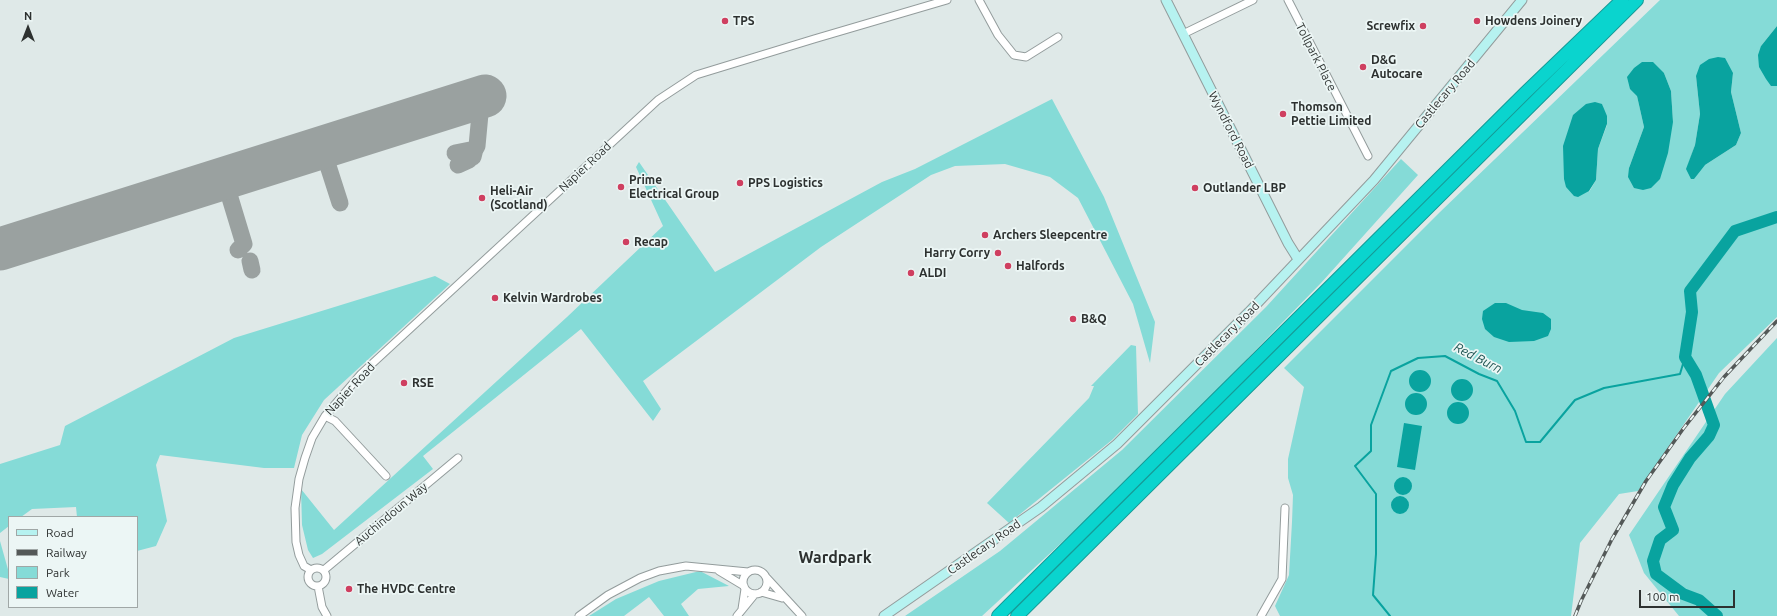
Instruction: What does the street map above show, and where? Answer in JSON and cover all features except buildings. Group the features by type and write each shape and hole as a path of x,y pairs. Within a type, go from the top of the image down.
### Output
{"highway":[{"path":"998,616 1525,93 1622,0"},
{"path":"1017,616 1636,0"}],"main road":[{"name":"Wyndford Road","path":"1166,0 1288,243 1298,259"},
{"name":"Castlecary Road","path":"884,616 1041,507 1105,454 1249,312 1374,180 1522,0"}],"street":[{"name":"Napier Road","path":"327,616 322,607 318,586 313,585 309,581 308,575 311,570 304,566 299,555 295,528 295,508 299,479 312,438 325,416 361,374 658,100 696,76 814,38 948,0"},
{"path":"979,0 998,35 1014,56 1026,57 1058,37"},
{"path":"1183,34 1253,0"},
{"name":"Tollpark Place","path":"1288,0 1368,156"},
{"path":"325,416 335,421 386,476"},
{"name":"Auchindoun Way","path":"324,570 458,458"},
{"path":"1261,616 1282,579 1285,508"},
{"path":"579,616 608,596 640,578 659,571 686,566 748,572 752,570 760,570 784,599 802,616"},
{"path":"311,570 316,568 324,570 326,578 324,584 318,586"},
{"path":"710,568 723,572 744,587 758,593 773,594 784,599"},
{"path":"739,614 744,587 743,579 748,572"},
{"path":"739,614 758,593 767,586 767,578"}],"green space":[{"path":"1660,0 1777,0 1777,26 1761,46 1771,85 1777,86 1777,317 1719,373 1638,491 1619,494 1580,543 1571,616 1280,616 1275,606 1289,575 1292,522 1293,495 1288,478 1288,459 1304,387 1284,368 1440,212","holes":["1664,73 1671,91 1673,122 1629,168 1644,127 1637,96","1733,73 1731,92 1741,133 1736,145 1705,165 1688,165 1695,145 1700,114 1696,76","1602,104 1607,125 1598,149 1596,180 1589,192"]},
{"path":"1052,99 1104,197 1155,322 1150,363 1133,304 1078,198 1050,177 1005,164 955,166 931,175 821,247 643,381 661,409 653,421 581,329 423,456 433,469 322,554 313,558 308,550 302,525 301,489 334,530 567,317 663,226 636,167 639,162 715,272 882,182 915,169"},
{"path":"1401,159 1418,175 1321,283 1122,487 982,616 905,616 1000,551 1122,450 1266,307"},
{"path":"435,276 450,284 324,400 302,435 294,468 264,468 160,455 156,465 167,521 156,546 138,551 138,516 77,516 76,507 32,509 22,516 8,516 8,527 0,533 0,464 60,445 65,426 234,338"},
{"path":"1777,338 1777,616 1679,616 1644,573 1629,535 1725,394"},
{"path":"1131,345 1136,346 1138,414 1112,440 1009,523 987,503 1089,398 1094,386 1091,386"},
{"path":"0,541 8,569 8,579 0,577"},
{"path":"700,571 729,586 698,589 681,604 689,616 664,616 649,597 624,616 589,616 616,599 659,581"}],"water":[{"path":"1777,26 1777,86 1771,86 1759,67 1758,55 1761,46"},
{"path":"1718,57 1725,58 1733,73 1731,92 1741,133 1736,145 1705,165 1694,179 1691,179 1686,169 1695,145 1700,114 1696,76 1700,65 1709,59"},
{"path":"1642,62 1653,62 1664,73 1671,91 1673,122 1668,153 1660,179 1651,188 1643,190 1634,188 1628,177 1629,168 1644,127 1637,96 1630,89 1627,77 1634,68"},
{"path":"1595,102 1602,104 1607,116 1607,124 1598,149 1596,180 1589,191 1578,197 1574,196 1566,187 1564,179 1563,146 1573,115 1586,104"},
{"path":"1495,303 1506,303 1522,310 1543,313 1551,319 1551,329 1548,336 1534,341 1509,342 1494,337 1485,329 1482,319 1483,311"},
{"path":"1420,370 1428,373 1431,381 1428,389 1420,392 1412,389 1409,381 1412,373"},
{"path":"1462,379 1470,382 1473,390 1470,398 1462,401 1454,398 1451,390 1454,382"},
{"path":"1416,393 1424,396 1427,404 1424,412 1416,415 1408,412 1405,404 1408,396"},
{"path":"1458,402 1466,405 1469,413 1466,421 1458,424 1450,421 1447,413 1450,405"},
{"path":"1404,423 1422,426 1415,470 1397,467"},
{"path":"1403,477 1409,480 1412,486 1409,492 1403,495 1397,492 1394,486 1397,480"},
{"path":"1400,496 1406,499 1409,505 1406,511 1400,514 1394,511 1391,505 1394,499"}],"waterway":[{"path":"1717,616 1699,600 1683,594 1656,574 1653,561 1660,540 1673,530 1664,507 1673,485 1690,458 1709,436 1714,425 1696,375 1685,357 1692,312 1690,291 1735,231 1777,217"},
{"name":"Red Burn","path":"1390,616 1373,595 1376,554 1376,494 1355,466 1371,451 1371,425 1391,371 1418,358 1445,356 1479,374 1497,381 1515,411 1526,442 1540,442 1575,400 1604,388 1680,374 1685,357"}],"taxiway":[{"path":"458,165 469,160 477,146 480,114 476,99"},
{"path":"322,147 340,203"},
{"path":"455,153 475,149 473,157"},
{"path":"224,178 244,244 238,250"},
{"path":"250,261 252,270"}],"runway":[{"path":"0,249 485,96"}],"railway":[{"path":"1575,616 1612,539 1646,481 1683,429 1724,377 1777,321"}],"place":[{"name":"TPS","path":"725,21"},
{"name":"Howdens Joinery","path":"1477,21"},
{"name":"Screwfix","path":"1423,26"},
{"name":"D&G Autocare","path":"1363,67"},
{"name":"Thomson Pettie Limited","path":"1283,114"},
{"name":"PPS Logistics","path":"740,183"},
{"name":"Prime Electrical Group","path":"621,187"},
{"name":"Outlander LBP","path":"1195,188"},
{"name":"Heli-Air (Scotland)","path":"482,198"},
{"name":"Archers Sleepcentre","path":"985,235"},
{"name":"Recap","path":"626,242"},
{"name":"Harry Corry","path":"998,253"},
{"name":"Halfords","path":"1008,266"},
{"name":"ALDI","path":"911,273"},
{"name":"Kelvin Wardrobes","path":"495,298"},
{"name":"B&Q","path":"1073,319"},
{"name":"RSE","path":"404,383"},
{"name":"The HVDC Centre","path":"349,589"}],"district":[{"name":"Wardpark","path":"835,558"}]}
